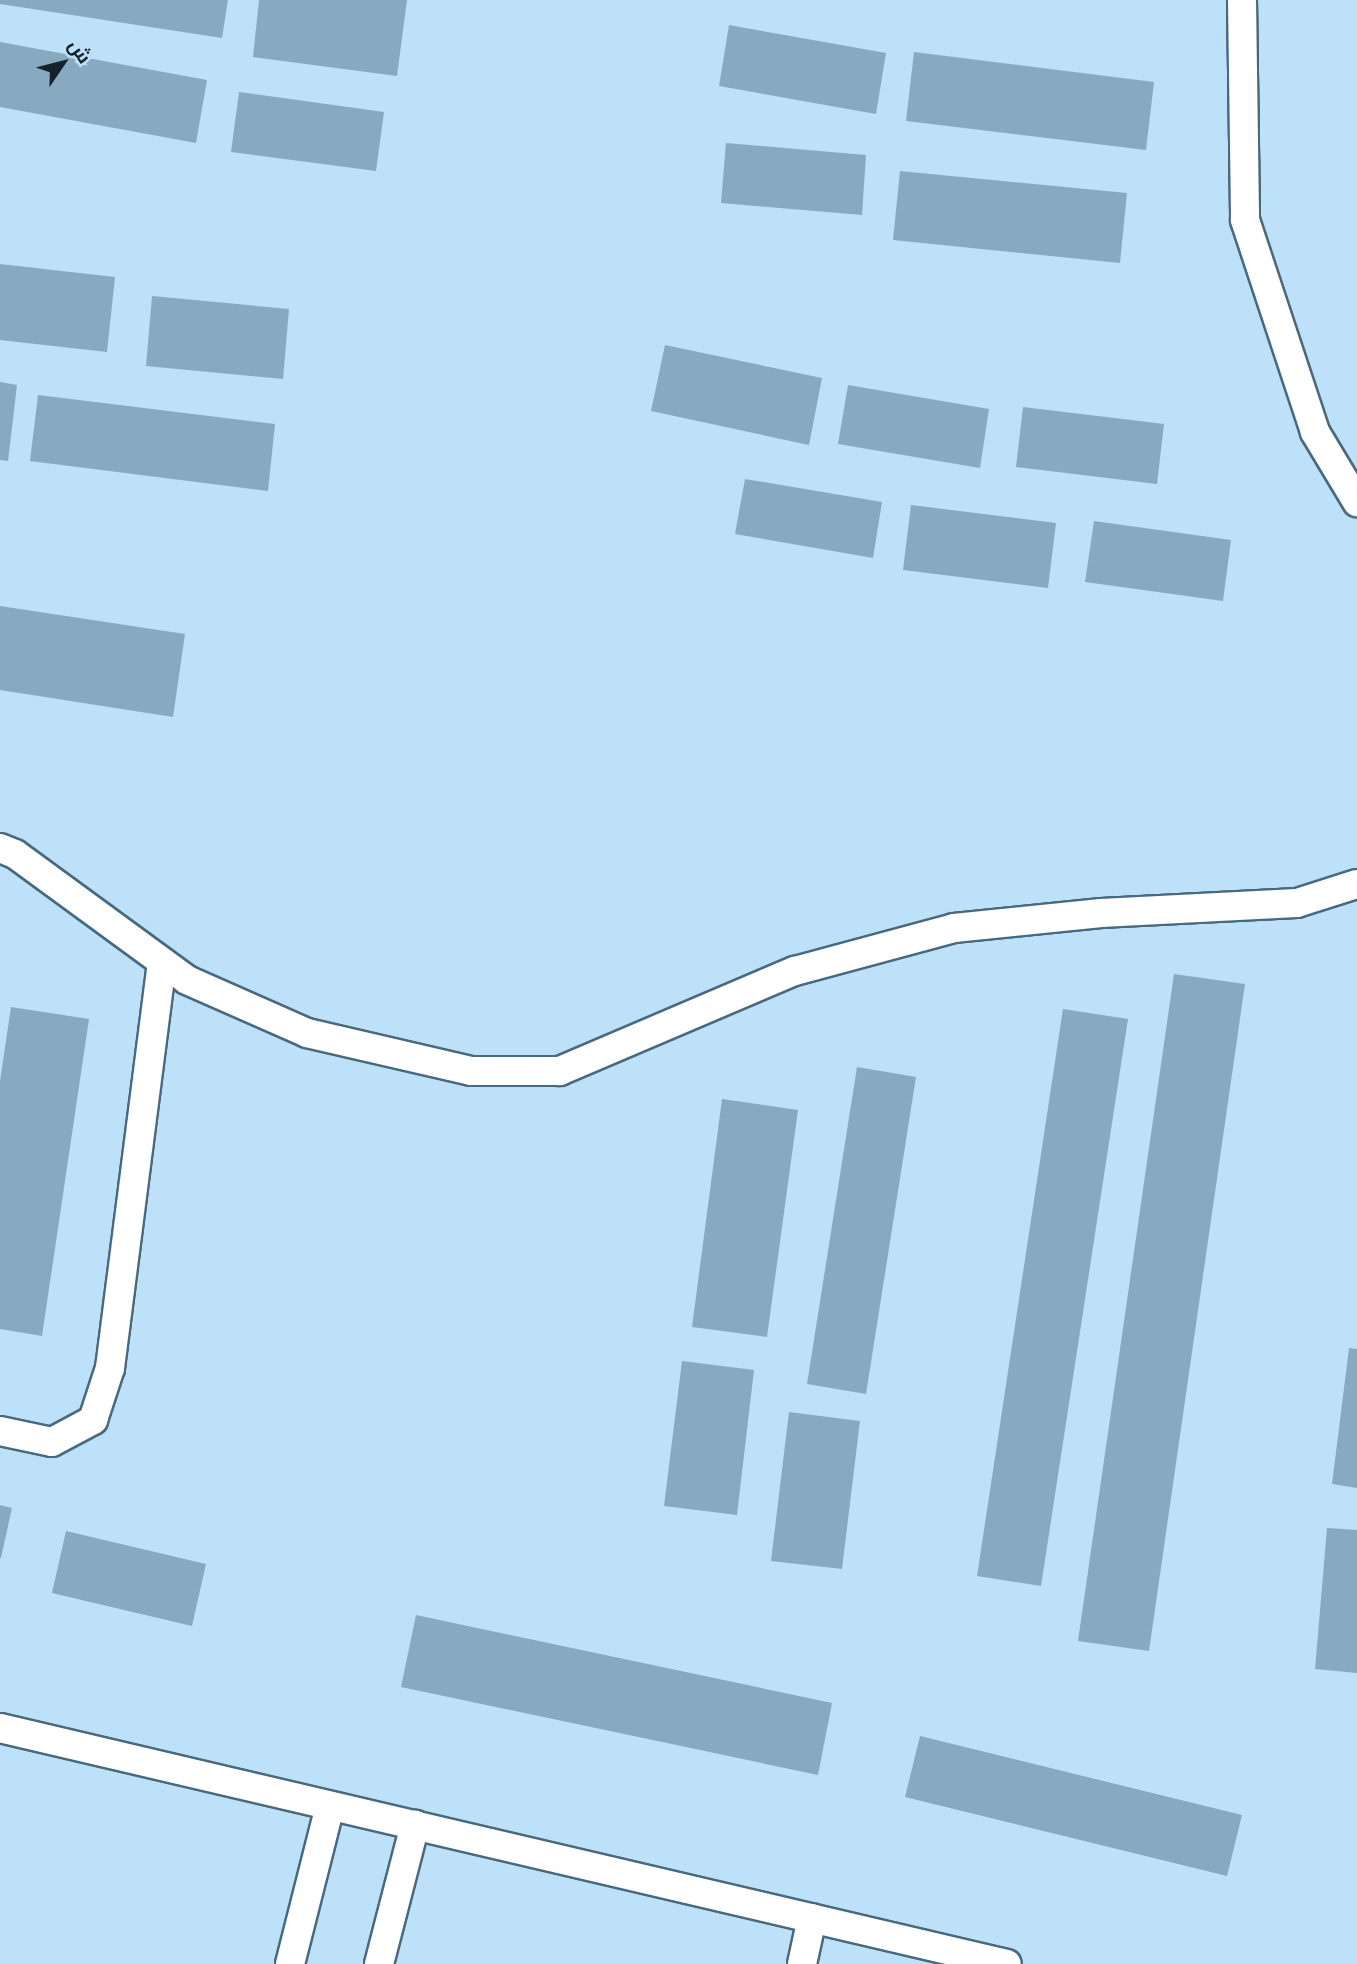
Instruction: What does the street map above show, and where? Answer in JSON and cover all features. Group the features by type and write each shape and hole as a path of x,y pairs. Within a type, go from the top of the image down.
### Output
{"street":[{"path":"1242,0 1245,220 1315,432 1357,502"},
{"path":"0,848 15,854 187,980 307,1032 471,1071 560,1071 795,971 954,928 1101,913 1297,904 1357,884"},
{"path":"0,1431 52,1442 93,1420 110,1368 162,962"},
{"path":"0,1728 1007,1964"},
{"path":"290,1964 330,1805"},
{"path":"379,1964 415,1825"},
{"path":"802,1964 812,1918"}],"building":[{"path":"0,0 228,0 222,38 0,4"},
{"path":"259,0 407,0 397,76 253,57"},
{"path":"729,25 886,53 876,114 719,86"},
{"path":"0,42 207,80 196,143 0,107"},
{"path":"914,52 1154,82 1146,150 906,121"},
{"path":"239,92 384,112 376,171 231,152"},
{"path":"726,143 866,155 862,215 721,203"},
{"path":"900,171 1127,193 1120,263 893,240"},
{"path":"0,264 115,277 107,352 0,340"},
{"path":"152,296 289,309 283,379 146,366"},
{"path":"665,345 822,378 809,445 651,411"},
{"path":"0,382 17,385 8,461 0,460"},
{"path":"848,385 989,409 980,468 838,444"},
{"path":"38,395 275,424 268,491 30,461"},
{"path":"1023,407 1164,424 1157,484 1016,467"},
{"path":"745,479 882,502 873,558 735,534"},
{"path":"911,505 1056,523 1048,588 903,570"},
{"path":"1094,521 1231,540 1223,601 1085,582"},
{"path":"0,606 185,634 173,717 0,690"},
{"path":"1174,974 1245,984 1149,1651 1078,1641"},
{"path":"11,1007 89,1019 42,1336 0,1329 0,1081"},
{"path":"1063,1009 1128,1019 1041,1586 977,1576"},
{"path":"857,1067 916,1077 866,1394 807,1384"},
{"path":"722,1099 798,1110 767,1337 692,1327"},
{"path":"1349,1348 1357,1349 1357,1488 1332,1484"},
{"path":"682,1361 754,1370 737,1515 664,1506"},
{"path":"789,1412 860,1421 842,1569 771,1561"},
{"path":"0,1505 12,1508 1,1558 0,1558"},
{"path":"1327,1528 1357,1530 1357,1673 1315,1669"},
{"path":"66,1531 206,1564 192,1626 52,1593"},
{"path":"416,1615 832,1703 818,1775 401,1687"},
{"path":"920,1736 1242,1815 1227,1876 905,1797"}]}
